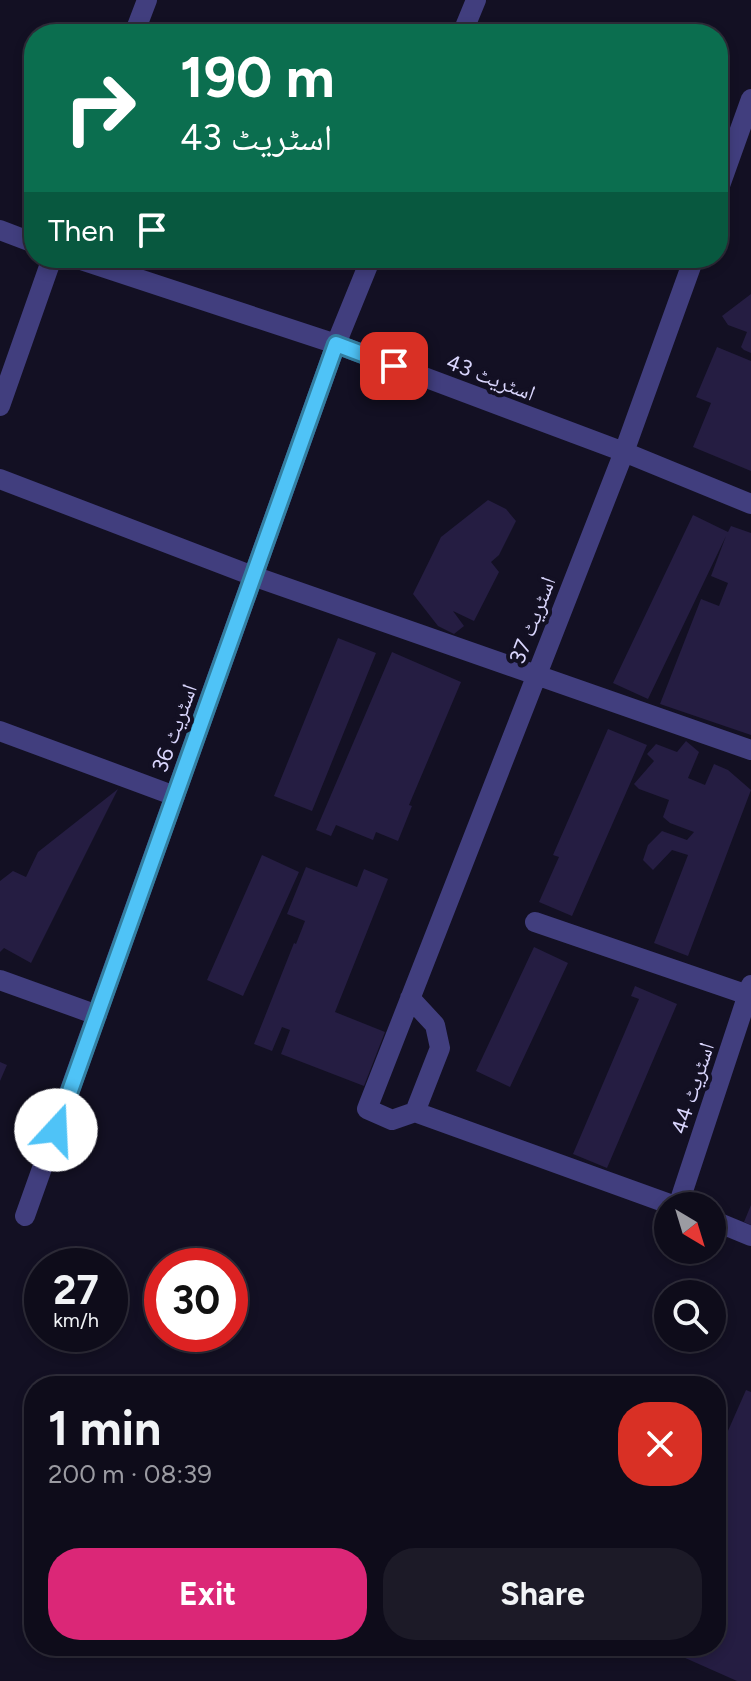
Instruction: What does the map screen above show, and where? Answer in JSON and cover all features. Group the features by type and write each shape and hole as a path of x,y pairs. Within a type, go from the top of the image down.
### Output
{"street":[{"path":"138,24 147,0"},
{"path":"466,24 476,0"},
{"path":"728,163 751,99"},
{"path":"0,230 24,239"},
{"path":"0,406 48,268"},
{"name":"اسٹریٹ 43","path":"105,268 336,344 624,452 751,504"},
{"name":"اسٹریٹ 36","path":"25,1216 336,344 367,268"},
{"name":"اسٹریٹ 37","path":"415,1112 392,1120 367,1109 624,452 690,268"},
{"path":"0,479 253,576 751,750"},
{"path":"0,731 175,796"},
{"path":"535,922 750,992"},
{"path":"0,980 97,1015"},
{"name":"اسٹریٹ 44","path":"681,1192 750,992"},
{"path":"410,998 435,1025 440,1048 415,1112 654,1198"},
{"path":"726,1226 751,1236"}],"building":[{"path":"751,294 751,353 741,347 747,332 728,325 722,316"},
{"path":"717,347 751,361 751,471 693,447 711,403 696,397"},
{"path":"488,500 506,509 516,521 499,555 491,562 499,572 474,621 453,611 464,626 454,634 438,626 413,594 441,537"},
{"path":"693,515 728,532 731,526 751,533 751,735 660,704 701,599 719,606 728,583 711,576 726,536 648,699 613,683"},
{"path":"338,638 376,653 312,811 274,796"},
{"path":"392,652 461,682 409,805 412,806 398,841 376,832 373,840 336,825 331,836 316,830"},
{"path":"608,729 647,745 572,916 539,902 559,857 553,855"},
{"path":"686,741 699,752 688,778 705,785 714,764 728,770 751,790 688,956 654,943 688,855 672,850 653,870 643,860 648,845 662,831 687,840 694,832 663,817 669,800 639,789 634,784 654,761 647,754 656,744 677,752"},
{"path":"118,789 31,963 4,948 0,952 0,881 13,871 26,877 38,852"},
{"path":"262,855 299,872 243,996 207,980"},
{"path":"306,867 357,887 364,869 388,879 335,1012 385,1032 364,1086 281,1054 290,1030 282,1027 272,1051 254,1044 305,921 287,914"},
{"path":"534,947 568,963 510,1087 476,1071"},
{"path":"635,986 677,1004 607,1168 573,1154 639,999 631,996"},
{"path":"0,1062 7,1065 0,1081"},
{"path":"751,1205 751,1225 744,1222"},
{"path":"746,1390 751,1392 751,1681 737,1681 681,1656 726,1656 726,1435"}],"route":[{"path":"56,1130 336,344 394,366"}]}
